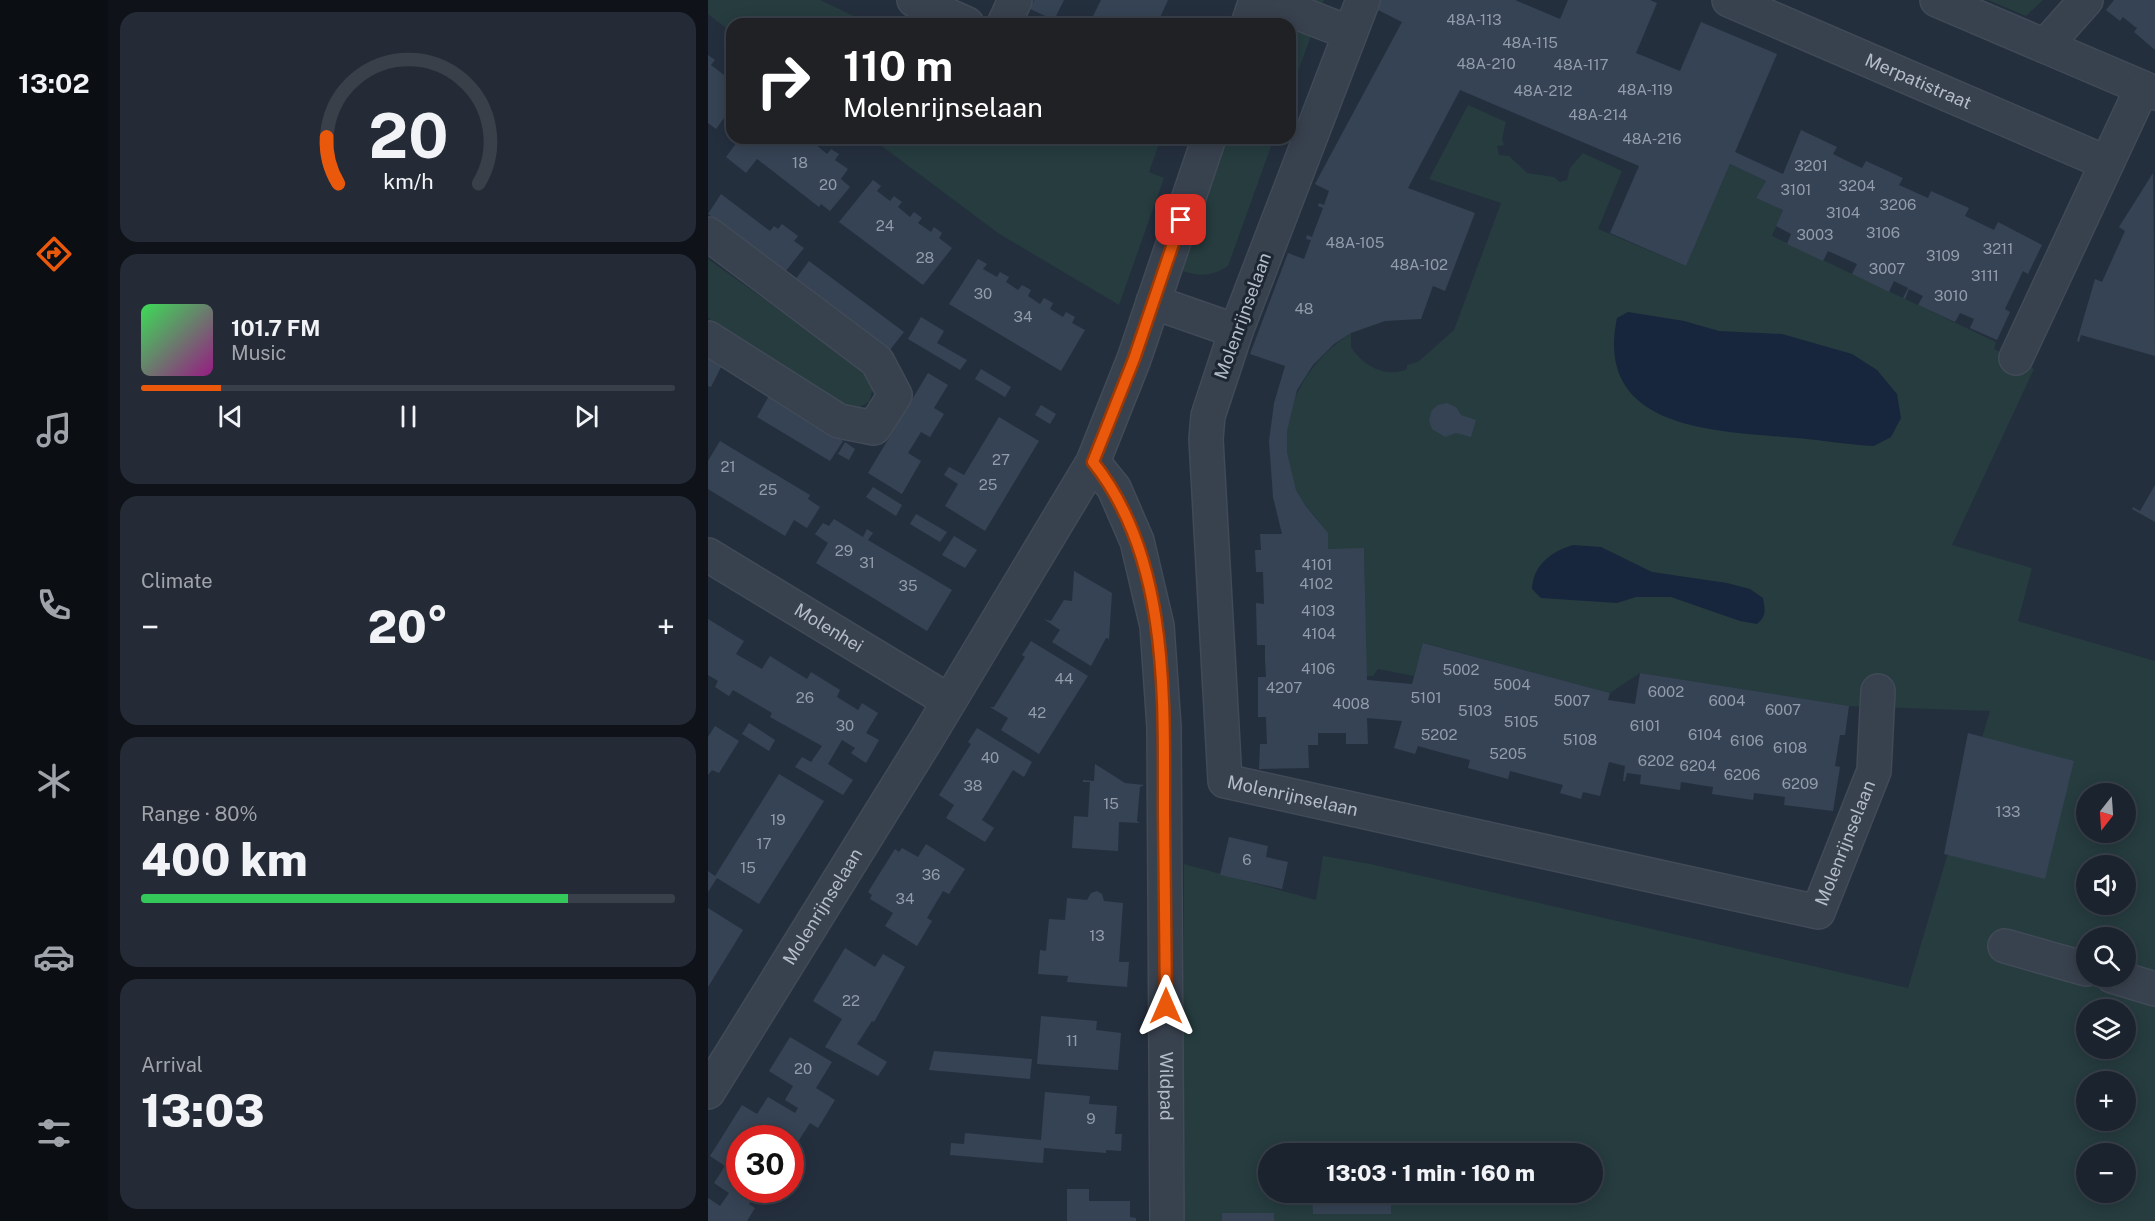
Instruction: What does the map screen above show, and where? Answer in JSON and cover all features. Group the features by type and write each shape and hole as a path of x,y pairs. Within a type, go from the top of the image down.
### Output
{"street":[{"path":"914,0 954,18"},
{"path":"1007,18 1016,0"},
{"path":"1250,18 1256,0"},
{"path":"1265,0 1350,33"},
{"name":"Molenrijnselaan","path":"1363,0 1236,331 1208,416 1206,439 1225,781 1818,912 1874,771 1878,691"},
{"name":"Merpatistraat","path":"1729,0 2107,163"},
{"path":"1937,0 2149,90 2107,163 2016,358"},
{"path":"2045,46 2086,0"},
{"name":"Molenrijnselaan","path":"708,1092 1093,462 1110,424 1153,302 1205,144"},
{"path":"708,234 877,361 894,395 874,428 839,421 708,338"},
{"path":"1153,302 1236,331"},
{"name":"Wildpad","path":"1093,462 1114,488 1137,541 1157,626 1164,727 1167,1221"},
{"name":"Molenhei","path":"708,555 949,701"},
{"path":"2005,946 2076,966"},
{"path":"2136,983 2155,989"}],"green space":[{"path":"708,0 820,0 858,18 726,18 726,28 708,14"},
{"path":"1274,0 1324,0 1296,77 1296,18 1267,18"},
{"path":"1988,0 2043,0 2026,16"},
{"path":"1468,105 1506,122 1502,139 1504,145 1497,146 1499,155 1509,156 1527,173 1554,177 1560,182 1567,180 1570,168 1583,153 1622,171 1598,229 1686,266 1730,164 1766,181 1757,198 1783,210 1772,236 1996,342 1994,349 2034,369 1952,545 2032,568 2018,621 2155,661 2155,1221 1183,1221 1184,864 1316,900 1323,856 1370,864 1908,988 1990,711 1847,706 1640,673 1610,693 1424,643 1414,676 1378,669 1373,676 1366,676 1364,549 1328,549 1325,531 1296,490 1289,467 1286,445 1288,422 1303,382 1316,363 1351,333 1351,347 1368,365 1383,371 1399,372 1407,369 1407,365 1418,362 1454,330 1501,203 1429,179"},
{"path":"879,144 1159,144 1149,172 1164,178 1119,305 998,233"},
{"path":"1222,144 1272,144 1228,266 1215,273 1203,275 1176,269"},
{"path":"708,259 866,371 873,388 869,402 854,410 836,406 708,318"}],"water":[{"path":"1628,312 1684,321 1719,331 1782,334 1852,354 1877,370 1897,394 1901,418 1891,437 1874,446 1733,432 1700,427 1669,418 1643,404 1624,384 1615,356 1617,318"},
{"path":"1573,545 1601,547 1652,572 1727,583 1750,589 1763,598 1764,615 1757,624 1740,621 1671,597 1636,597 1617,603 1541,598 1532,589 1533,580 1540,566 1551,555"}],"building":[{"path":"1034,0 1064,0 1055,18 1050,18 1030,9"},
{"path":"1101,0 1168,0 1160,18 1092,18"},
{"path":"1380,0 1515,0 1560,19 1568,0 1650,0 1657,3 1636,53 1680,71 1701,22 1777,54 1735,152 1783,174 1801,130 1837,147 1833,154 1847,161 1862,168 1866,161 1903,178 1899,185 1928,198 1931,191 1969,208 1965,216 1994,230 1998,222 2042,245 2028,274 2023,271 2005,309 2010,312 1997,340 1970,328 1974,319 1960,313 1955,322 1918,305 1923,296 1909,289 1905,299 1903,298 1908,288 1894,281 1889,292 1852,274 1857,264 1828,251 1823,261 1787,244 1791,234 1776,226 1783,210 1756,198 1766,181 1730,164 1686,266 1610,233 1639,166 1460,90 1408,188 1475,213 1445,291 1433,286 1421,319 1385,321 1351,333 1334,344 1313,365 1297,390 1287,431 1287,452 1296,490 1328,533 1328,549 1364,548 1367,680 1412,684 1423,643 1610,693 1608,700 1635,704 1640,673 1849,706 1845,735 1840,735 1835,766 1840,767 1833,811 1784,805 1785,797 1754,793 1753,800 1712,794 1713,787 1681,782 1680,790 1640,784 1641,775 1627,773 1623,781 1625,766 1609,762 1600,796 1583,792 1581,799 1560,793 1563,785 1510,771 1508,779 1468,768 1470,760 1418,746 1415,754 1394,748 1402,721 1367,718 1368,744 1346,744 1346,733 1318,733 1318,745 1308,745 1309,768 1259,769 1260,744 1267,744 1266,717 1258,717 1258,677 1266,677 1265,645 1257,645 1256,603 1264,604 1263,572 1256,572 1255,550 1261,550 1260,534 1282,534 1273,497 1269,441 1274,403 1285,366 1250,354 1288,253 1304,259 1311,240 1306,239 1307,235 1312,237 1323,208 1318,206 1319,203 1324,205 1329,191 1315,184 1402,22 1376,9"},
{"path":"2114,0 2155,0 2155,50 2134,32 2137,28 2123,17 2120,21 2106,10"},
{"path":"708,55 715,60 711,65 724,75 726,72 726,115 716,129 708,123"},
{"path":"736,144 815,144 827,154 831,149 839,154 835,160 848,169 841,179 850,187 830,211 821,204 819,207 757,159 746,173 726,157"},
{"path":"2153,173 2155,356 2081,335 2079,342 2077,341 2095,279 2102,282 2125,231 2119,227"},
{"path":"873,180 881,186 877,191 890,201 894,196 902,202 898,207 910,217 914,212 922,218 918,223 931,232 934,227 942,233 939,238 952,248 923,285 839,222"},
{"path":"721,194 770,231 774,226 778,229 782,224 798,236 794,241 804,248 785,272 708,214"},
{"path":"978,259 987,264 983,269 997,277 1000,272 1009,277 1006,282 1018,290 1022,285 1031,290 1028,296 1040,304 1044,298 1053,303 1050,309 1063,317 1066,312 1075,317 1072,323 1085,330 1061,371 949,304"},
{"path":"809,261 904,332 889,351 795,280"},
{"path":"921,317 944,331 937,343 967,360 960,370 908,339"},
{"path":"708,353 724,361 711,387 708,386"},
{"path":"981,369 1011,387 1005,397 975,379"},
{"path":"928,373 948,385 934,408 944,414 930,437 921,432 908,453 921,461 902,494 868,473"},
{"path":"769,396 843,441 830,461 757,417"},
{"path":"1447,403 1456,407 1461,415 1476,420 1471,437 1456,433 1445,437 1432,429 1429,420 1432,410 1438,405"},
{"path":"1041,405 1056,414 1050,424 1035,415"},
{"path":"999,417 1039,441 985,531 945,506 958,484 944,475 949,467 964,475"},
{"path":"720,441 810,495 808,499 820,507 807,528 794,520 785,536 708,489 708,461"},
{"path":"845,442 855,449 849,460 838,454"},
{"path":"2155,485 2155,522 2132,509 2133,507 2140,511"},
{"path":"873,487 902,505 896,516 866,497"},
{"path":"916,514 947,532 940,542 910,524"},
{"path":"834,519 863,537 867,529 873,533 868,540 952,590 927,631 816,563 828,543 815,534 823,523 829,526"},
{"path":"954,536 977,550 965,568 942,555"},
{"path":"1074,571 1112,593 1109,639 1106,638 1091,666 1052,642 1060,630 1044,619 1051,621 1064,600 1072,601"},
{"path":"708,619 744,641 736,654 762,669 770,656 807,679 811,672 840,690 837,697 858,710 862,703 878,713 866,733 879,740 866,763 851,753 855,748 842,740 828,764 853,780 843,795 795,767 802,757 811,762 822,746 770,717 772,713 733,690 729,696 715,687 718,681 708,675"},
{"path":"1031,641 1088,676 1039,754 1001,730 1008,718 990,707 994,707 1025,657 1022,655"},
{"path":"749,723 775,740 769,751 742,734"},
{"path":"715,726 739,741 719,773 712,770 708,775 708,737"},
{"path":"977,728 1032,762 1024,777 1013,770 982,820 994,828 985,842 946,818 954,805 939,795 971,744 968,742"},
{"path":"1968,733 2074,761 2045,879 1944,854"},
{"path":"1095,764 1125,783 1144,785 1140,787 1137,821 1140,823 1119,822 1118,851 1072,848 1074,816 1088,817 1090,782 1083,782 1083,780 1094,781"},
{"path":"779,774 824,801 759,904 717,878 708,892 708,871 715,876"},
{"path":"1229,837 1268,846 1266,857 1288,862 1282,889 1220,875"},
{"path":"926,844 965,869 949,894 943,891 927,918 932,921 917,946 885,926 893,913 870,899 872,895 868,892 895,849 899,852 902,848 918,857"},
{"path":"1097,891 1102,894 1104,901 1123,903 1119,962 1129,962 1127,987 1067,982 1068,976 1038,974 1040,950 1046,951 1049,919 1065,920 1067,898 1087,900 1091,893"},
{"path":"708,908 743,930 708,987"},
{"path":"845,948 875,967 883,954 905,967 874,1022 872,1021 857,1044 887,1062 878,1076 825,1047 842,1019 813,1001"},
{"path":"1041,1016 1097,1021 1096,1030 1121,1033 1118,1070 1037,1064"},
{"path":"790,1037 832,1062 816,1088 835,1100 818,1128 810,1123 804,1132 804,1125 729,1125 742,1105 757,1114 768,1097 795,1113 798,1108 785,1100 793,1086 769,1071"},
{"path":"934,1051 1032,1059 1030,1079 929,1070"},
{"path":"1045,1092 1090,1096 1089,1104 1117,1106 1115,1134 1122,1134 1121,1151 1106,1150 1106,1153 1044,1148 1043,1163 950,1155 951,1143 964,1144 965,1133 1041,1140"},
{"path":"726,1130 726,1191 714,1183 725,1166 710,1156"},
{"path":"1067,1189 1089,1189 1089,1201 1130,1201 1130,1217 1136,1218 1136,1221 1067,1221"},
{"path":"726,1197 726,1203 750,1203 755,1208 747,1221 708,1221 708,1198 720,1206"},
{"path":"1312,1203 1391,1203 1391,1214 1313,1214"},
{"path":"1222,1213 1274,1213 1274,1221 1222,1221"}],"route":[{"path":"1166,1006 1164,727 1157,626 1137,541 1114,488 1093,462 1134,359 1181,220"}]}
